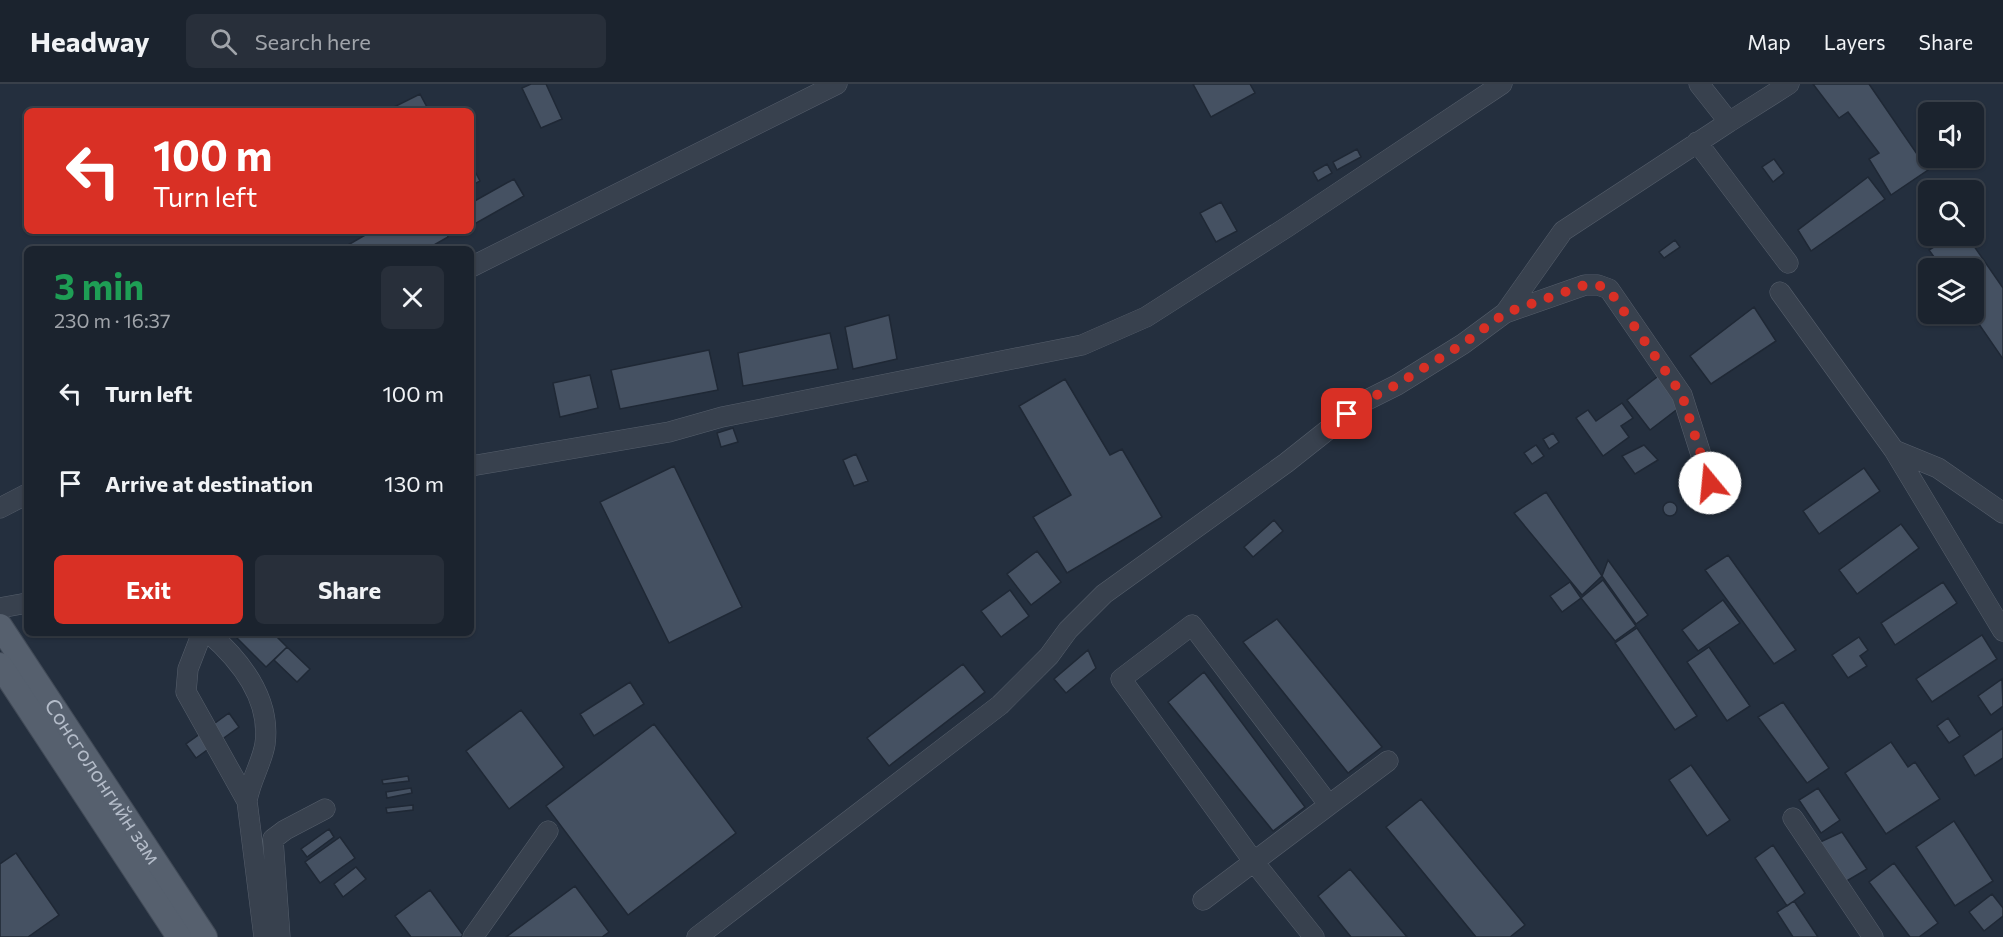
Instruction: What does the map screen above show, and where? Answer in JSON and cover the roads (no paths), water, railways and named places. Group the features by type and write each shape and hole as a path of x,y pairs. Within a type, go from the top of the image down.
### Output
{"main road":[{"name":"Сонсголонгийн зам","path":"0,626 205,937"},
{"name":"Сонсголонгийн зам","path":"0,665 179,937"}],"street":[{"path":"474,266 837,84"},
{"path":"474,465 669,432 722,417 1082,345 1146,317 1287,228 1502,84"},
{"path":"1699,84 1728,122"},
{"path":"1505,313 1563,231 1789,84"},
{"path":"1697,142 1788,263"},
{"path":"696,937 1000,705 1049,656 1068,630 1104,594 1286,463 1363,402 1396,385 1463,344 1505,313 1585,285 1598,285 1609,290 1682,395 1710,483"},
{"path":"1780,292 1894,450 2003,632"},
{"path":"1894,450 1938,468 2003,513"},
{"path":"0,508 24,496"},
{"path":"1314,937 1254,862 1121,679 1192,625 1329,806"},
{"path":"201,636 188,669 186,692 248,801"},
{"path":"212,636 224,646 260,695 266,714 265,745 249,788 248,801 264,937"},
{"path":"1203,900 1388,760"},
{"path":"280,937 273,839 325,809"},
{"path":"1793,818 1873,937"},
{"path":"473,937 548,831"}]}
